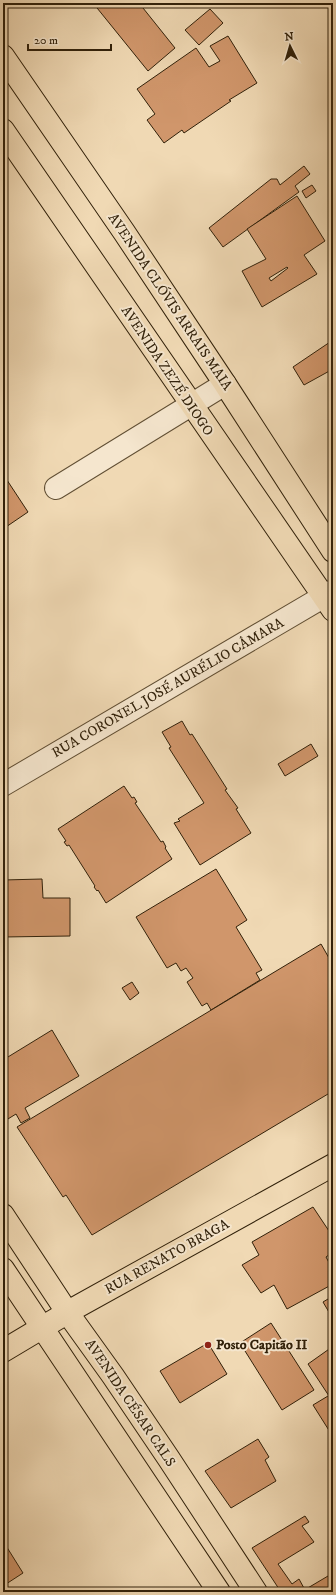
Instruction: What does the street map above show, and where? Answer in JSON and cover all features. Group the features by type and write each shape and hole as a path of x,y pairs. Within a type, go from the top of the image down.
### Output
{"main road":[{"name":"AVENIDA CLÓVIS ARRAIS MAIA","path":"3,56 124,232 333,551"},
{"name":"AVENIDA ZEZÉ DIOGO","path":"3,130 191,405 330,600"},
{"name":"RUA RENATO BRAGA","path":"3,1351 67,1312 333,1165"},
{"name":"AVENIDA CÉSAR CALS","path":"3,1215 67,1312 117,1382 256,1592"},
{"path":"3,1269 219,1592"}],"street":[{"path":"56,488 225,384"},
{"name":"RUA CORONEL JOSÉ AURÉLIO CÂMARA","path":"3,785 330,600"}],"building":[{"path":"93,3 139,3 175,48 148,71"},
{"path":"210,9 223,23 199,45 185,30"},
{"path":"228,36 257,83 229,100 231,101 184,133 182,130 164,143 147,120 155,114 137,89 196,48 209,67 220,61 210,46"},
{"path":"304,166 310,174 295,186 299,192 223,247 209,228 271,179 277,179 280,185"},
{"path":"312,185 316,191 306,198 302,191"},
{"path":"297,196 325,241 304,255 317,274 262,307 242,271 266,259 247,229","holes":["287,267 288,268 271,281 269,278"]},
{"path":"333,340 333,369 304,385 293,367"},
{"path":"3,474 28,512 3,529"},
{"path":"182,721 227,789 225,790 238,808 236,809 251,833 200,865 174,823 180,821 178,819 204,803 169,748 171,747 162,732"},
{"path":"311,744 318,756 285,776 278,764"},
{"path":"124,786 132,798 134,797 137,802 135,803 161,842 163,841 166,847 165,848 172,859 106,903 98,890 97,891 94,887 95,886 69,845 67,846 64,842 66,841 58,829"},
{"path":"216,869 247,920 236,927 262,970 256,973 260,980 211,1010 207,1003 202,1006 187,982 193,978 186,968 181,971 176,963 167,968 136,917"},
{"path":"42,879 43,898 70,898 70,936 3,937 3,880"},
{"path":"321,944 333,965 333,1091 92,1235 66,1195 63,1197 17,1127"},
{"path":"132,982 139,993 130,1000 122,988"},
{"path":"52,1030 79,1076 25,1108 30,1118 21,1123 16,1114 3,1122 3,1060"},
{"path":"313,1207 333,1237 333,1252 326,1257 333,1270 333,1284 287,1309 274,1285 261,1293 242,1265 259,1255 252,1242"},
{"path":"333,1296 333,1319 323,1302"},
{"path":"271,1323 314,1390 282,1410 240,1343"},
{"path":"208,1343 227,1374 180,1403 160,1371"},
{"path":"332,1347 333,1393 329,1396 308,1364"},
{"path":"333,1393 333,1430 330,1432 313,1405"},
{"path":"258,1439 269,1457 265,1460 276,1481 231,1508 205,1471"},
{"path":"305,1516 309,1522 302,1526 314,1542 278,1564 292,1584 299,1579 305,1590 301,1592 281,1592 252,1548"},
{"path":"3,1541 23,1573 3,1586"},
{"path":"328,1576 333,1584 333,1592 301,1592"}],"place":[{"name":"Posto Capitão II","path":"208,1345"}]}
